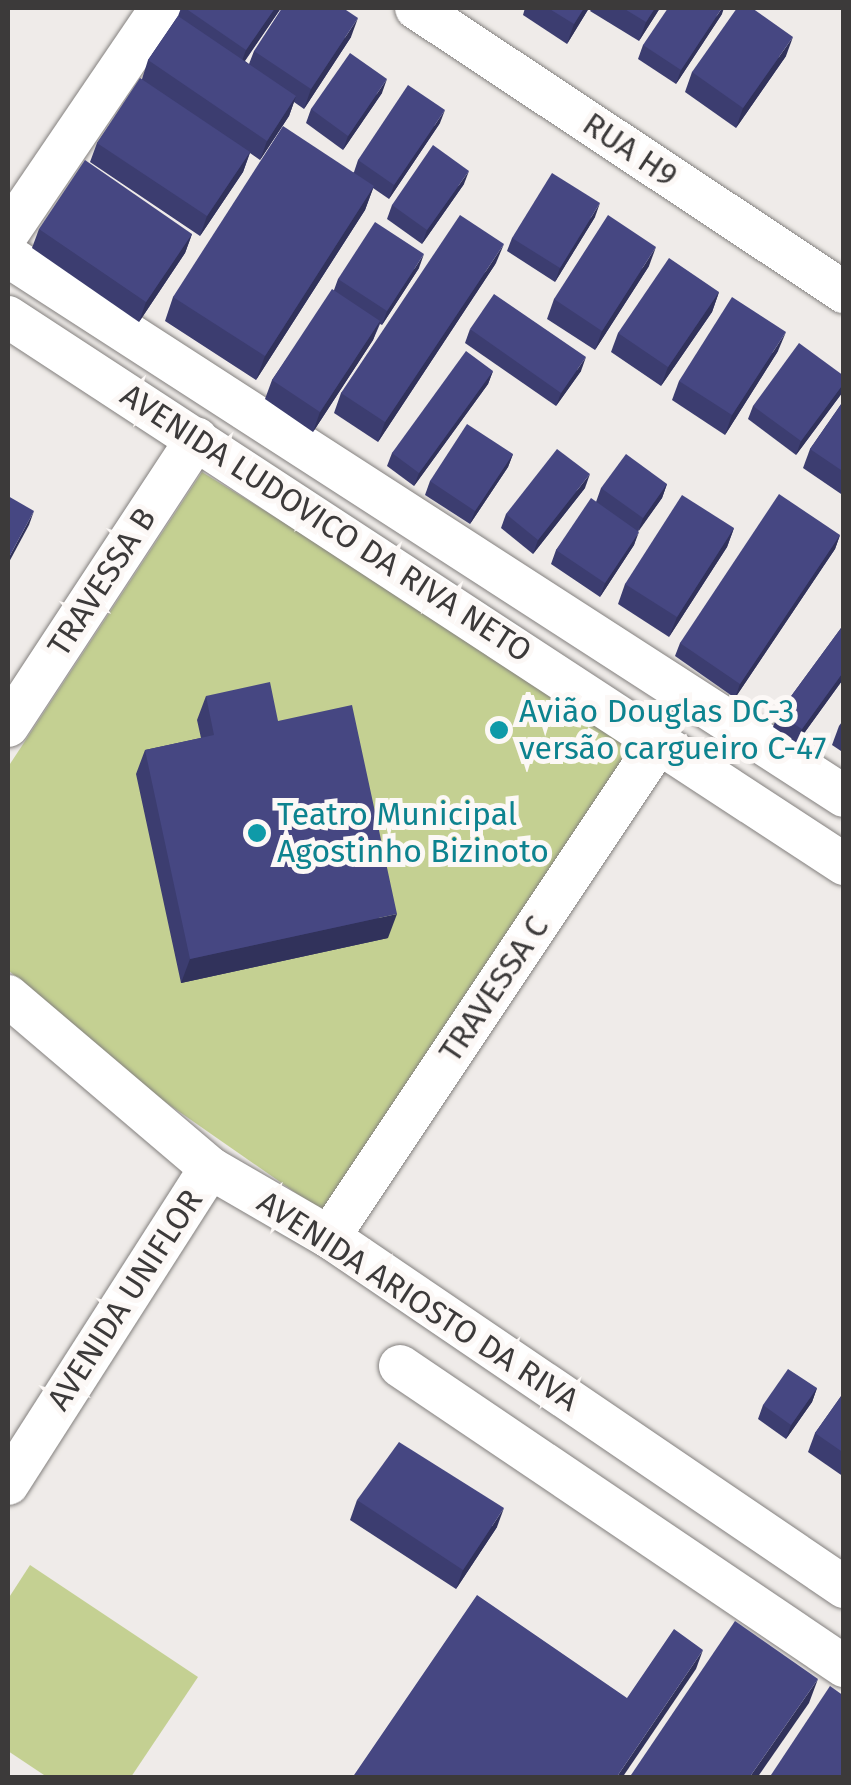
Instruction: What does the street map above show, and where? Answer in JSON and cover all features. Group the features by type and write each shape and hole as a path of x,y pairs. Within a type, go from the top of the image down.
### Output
{"street":[{"path":"8,233 161,8"},
{"name":"RUA H9","path":"416,8 844,292"},
{"path":"8,256 844,796"},
{"name":"AVENIDA LUDOVICO DA RIVA NETO","path":"8,317 844,864"},
{"name":"TRAVESSA B","path":"8,726 197,438"},
{"name":"TRAVESSA C","path":"329,1237 659,742"},
{"name":"AVENIDA ARIOSTO DA RIVA","path":"8,996 210,1168 329,1237 844,1587"},
{"name":"AVENIDA UNIFLOR","path":"8,1484 210,1168"},
{"path":"400,1366 844,1666"}],"green space":[{"path":"202,472 635,739 329,1216 148,1090 8,970 8,767"},
{"path":"30,1565 198,1677 131,1777 47,1777 8,1751 8,1599"}],"building":[{"path":"185,8 275,8 246,50"},
{"path":"282,8 343,8 358,18 311,89 254,51"},
{"path":"548,8 584,8 574,24"},
{"path":"623,8 655,8 646,22"},
{"path":"668,8 722,8 681,70 643,45"},
{"path":"737,8 752,8 793,37 743,108 692,72"},
{"path":"178,16 296,96 267,141 148,60"},
{"path":"350,53 387,79 348,136 311,109"},
{"path":"140,78 250,152 207,216 97,143"},
{"path":"408,85 445,110 394,185 358,160"},
{"path":"283,126 374,186 265,356 173,297"},
{"path":"433,145 469,171 427,230 392,205"},
{"path":"85,160 192,234 146,302 39,229"},
{"path":"552,173 600,203 560,268 512,238"},
{"path":"460,215 504,244 385,422 341,393"},
{"path":"608,215 656,247 602,331 554,299"},
{"path":"375,222 424,254 387,311 338,279"},
{"path":"669,258 719,292 668,367 618,333"},
{"path":"332,289 380,321 320,412 272,380"},
{"path":"494,294 586,357 561,393 470,329"},
{"path":"732,297 786,332 732,415 679,381"},
{"path":"799,343 844,376 844,383 801,441 753,406"},
{"path":"466,351 493,371 419,473 392,453"},
{"path":"844,400 844,472 810,449"},
{"path":"467,424 513,454 475,511 430,481"},
{"path":"557,449 590,474 538,540 506,514"},
{"path":"626,454 667,484 643,518 601,488"},
{"path":"779,494 840,535 740,684 680,643"},
{"path":"682,495 734,528 677,617 625,584"},
{"path":"8,496 34,511 8,559"},
{"path":"591,498 639,532 605,583 556,550"},
{"path":"844,624 844,671 802,729 778,714"},
{"name":"Teatro Municipal Agostinho Bizinoto","path":"270,682 278,721 352,705 397,914 190,959 145,750 214,735 206,696"},
{"path":"788,1369 817,1388 791,1425 763,1405"},
{"path":"844,1392 844,1453 815,1433"},
{"path":"399,1442 504,1508 463,1570 357,1500"},
{"path":"477,1595 627,1698 674,1629 703,1650 616,1778 352,1778"},
{"path":"735,1621 818,1679 749,1778 629,1778"},
{"path":"830,1686 844,1696 844,1778 769,1778"}],"place":[{"name":"Avião Douglas DC-3 versão cargueiro C-47","path":"499,730"},
{"name":"Teatro Municipal Agostinho Bizinoto","path":"257,833"}]}
